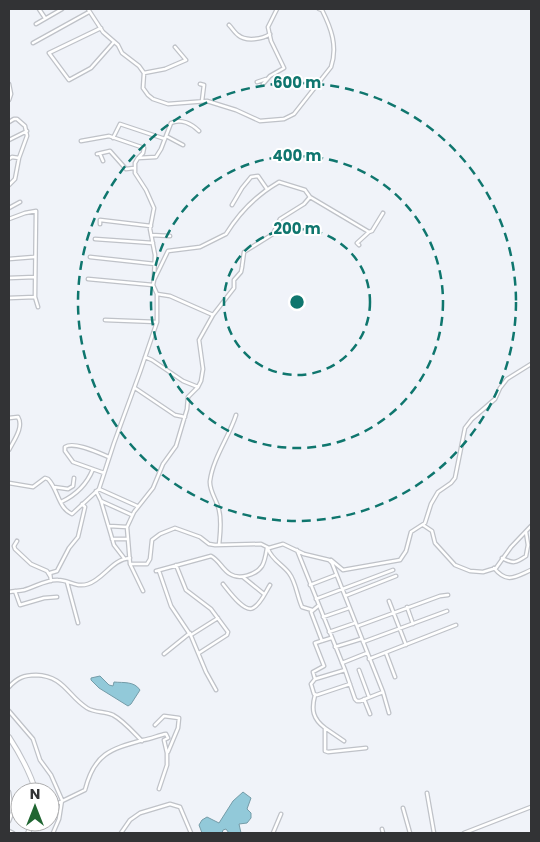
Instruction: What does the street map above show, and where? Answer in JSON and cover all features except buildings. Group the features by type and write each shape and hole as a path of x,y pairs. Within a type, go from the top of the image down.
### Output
{"main road":[{"path":"9,736 33,782"}],"street":[{"path":"39,9 46,18"},
{"path":"36,24 57,10 62,9"},
{"path":"88,9 101,28 118,44 122,53 139,66 144,73 143,88 153,99 168,104 207,101 236,110 260,121 284,119 294,114 327,73 334,59 334,39 331,28 322,10 319,9"},
{"path":"257,82 284,68 271,40 268,27 277,9"},
{"path":"33,44 89,12"},
{"path":"229,25 238,36 243,38 257,39 270,34"},
{"path":"101,28 49,53 69,80 91,68 114,42"},
{"path":"144,73 165,69 186,60 175,47"},
{"path":"263,84 267,78"},
{"path":"9,84 11,98 9,100"},
{"path":"200,84 204,85 202,101"},
{"path":"9,122 14,119 17,120 25,126 27,131 15,179 9,185"},
{"path":"138,158 156,157 171,123 176,121 190,124 199,131"},
{"path":"113,138 120,124 166,138 183,146"},
{"path":"9,140 27,131"},
{"path":"9,483 33,487 45,478 48,479 67,512 72,514 98,490 157,322 158,294 153,285 155,264 151,235 154,208 146,190 135,173 135,163 143,153 144,148 104,136 81,141"},
{"path":"103,161 99,154 110,151 126,169 135,168"},
{"path":"9,159 19,158"},
{"path":"232,205 250,176 258,176 266,189"},
{"path":"154,280 168,251 200,247 221,238 251,203 266,189 279,182 305,190 310,197 369,232"},
{"path":"143,591 130,564 127,527 132,515 146,498 163,464 176,446 185,416 188,397 198,387 203,369 199,340 212,315 234,288 234,280 241,272 244,252 273,234 280,219 304,204 310,197"},
{"path":"9,208 20,202"},
{"path":"9,219 36,211 34,277 35,297 38,307"},
{"path":"359,246 356,243 372,231 383,213"},
{"path":"100,224 100,220 151,226"},
{"path":"151,235 170,236"},
{"path":"95,239 153,243"},
{"path":"9,259 34,257"},
{"path":"90,257 155,264"},
{"path":"9,278 34,277"},
{"path":"88,279 153,285"},
{"path":"158,294 177,299 212,315"},
{"path":"9,298 35,297"},
{"path":"105,320 157,322"},
{"path":"145,357 183,381 198,387"},
{"path":"267,548 283,544 304,554 332,561 343,570 362,565 400,560 406,551 412,532 423,525 426,520 431,504 438,492 455,478 465,428 472,419 496,399 500,388 507,378 531,364"},
{"path":"134,388 157,401 175,415 185,416"},
{"path":"219,545 221,528 219,510 210,482 214,465 236,415"},
{"path":"9,418 18,416 20,421 19,431 9,450"},
{"path":"104,473 73,462 65,451 65,447 68,444 75,445 110,457"},
{"path":"61,502 68,499 88,480 93,469"},
{"path":"54,487 70,488 73,486 74,478"},
{"path":"98,490 138,506"},
{"path":"98,490 112,539 124,558"},
{"path":"101,501 132,515"},
{"path":"50,576 50,574 57,570 69,548 78,537 85,507 82,504"},
{"path":"423,525 432,531 436,543 455,565 470,571 483,572 494,568 531,526"},
{"path":"109,526 127,527"},
{"path":"130,564 147,564 150,559 152,540 160,534 175,528 200,537 209,544 260,544 267,548 271,556 289,573 295,582 296,593 302,607 312,610"},
{"path":"502,558 512,563 526,556 528,545 526,532"},
{"path":"112,539 128,539"},
{"path":"17,541 14,546 15,549 31,564 47,571 51,581"},
{"path":"243,577 261,568 267,548"},
{"path":"297,550 334,647 345,670 354,699 357,701 383,692"},
{"path":"216,690 190,634 172,606 158,571 210,556 216,558 229,574 243,577 264,594"},
{"path":"9,592 25,590 55,579 79,586 88,584 100,578 124,558 130,558"},
{"path":"329,560 332,563 383,692 389,713"},
{"path":"176,565 186,590 204,602 218,618 228,634 199,653"},
{"path":"494,568 507,578 518,576 531,570"},
{"path":"316,599 393,570"},
{"path":"310,585 336,575"},
{"path":"345,596 396,576"},
{"path":"67,582 78,623"},
{"path":"223,584 249,609 257,604 270,585"},
{"path":"15,591 20,605 44,598 57,597"},
{"path":"329,632 448,595"},
{"path":"389,601 406,645"},
{"path":"318,606 310,612 322,641"},
{"path":"407,607 413,624"},
{"path":"323,617 349,608"},
{"path":"334,647 400,629 447,612"},
{"path":"164,654 190,634 218,618"},
{"path":"369,658 456,625"},
{"path":"315,679 313,672 324,666 316,644 331,638"},
{"path":"386,652 395,677"},
{"path":"342,663 367,653"},
{"path":"344,741 318,724 312,712 315,695 311,684 315,679 345,670"},
{"path":"359,670 369,697"},
{"path":"9,687 16,680 25,676 51,677 58,680 84,706 98,713 113,716 142,741"},
{"path":"9,679 16,680"},
{"path":"315,695 350,684"},
{"path":"364,699 370,714"},
{"path":"9,711 33,739 40,760 51,775 62,800 59,819 53,833"},
{"path":"155,725 164,716 179,718 178,728 167,753"},
{"path":"325,728 325,751 366,748"},
{"path":"62,800 80,794 85,790 90,774 100,758 108,751 166,734 168,738 164,740 167,753 166,772 159,789"},
{"path":"9,792 12,812 9,821"},
{"path":"427,793 434,833"},
{"path":"121,833 135,815 170,804 180,807 191,833"},
{"path":"464,833 479,829 531,807"},
{"path":"403,808 410,833"},
{"path":"273,833 281,814"},
{"path":"479,829 480,833"},
{"path":"9,831 13,833"}],"water":[{"path":"100,676 109,685 113,686 114,682 128,683 135,685 140,690 128,706 99,688 91,680 91,678"},
{"path":"243,792 251,798 247,809 251,813 251,818 247,823 239,824 241,833 229,833 226,829 222,833 202,833 199,825 202,820 207,817 219,823 233,801"}]}
